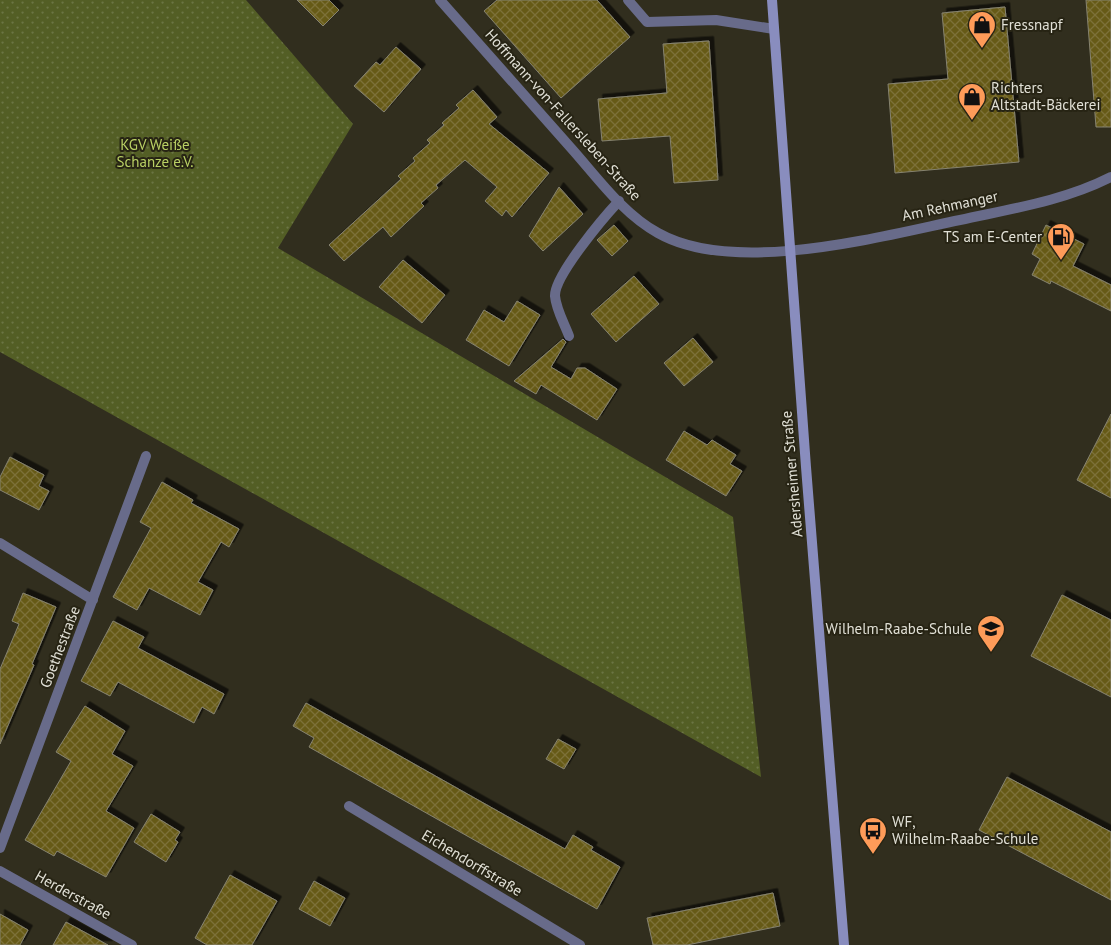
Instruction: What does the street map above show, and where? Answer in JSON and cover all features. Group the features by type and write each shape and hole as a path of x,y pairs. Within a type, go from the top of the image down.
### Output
{"main road":[{"name":"Adersheimer Straße","path":"772,0 844,945"}],"street":[{"name":"Hoffmann-von-Fallersleben-Straße","path":"440,0 619,201 657,233 681,243 722,251 791,251"},
{"path":"628,0 647,22 716,20 774,29"},
{"name":"Am Rehmanger","path":"791,251 837,246 1044,202 1092,187 1111,177"},
{"path":"570,336 557,306 555,295 557,286 564,272 619,201"},
{"name":"Goethestraße","path":"0,848 146,456"},
{"path":"0,543 93,600"},
{"name":"Eichendorffstraße","path":"350,806 580,945"},
{"name":"Herderstraße","path":"0,871 132,945"}],"green space":[{"name":"KGV Weiße Schanze e.V.","path":"0,0 246,0 353,124 278,248 733,517 761,777 0,352"}],"building":[{"path":"297,0 329,0 339,10 323,26"},
{"path":"497,0 597,0 630,37 561,98 484,11"},
{"path":"1086,0 1111,0 1111,127 1096,127"},
{"path":"1005,7 1019,162 895,173 888,84 948,79 942,13"},
{"path":"709,41 718,180 674,183 670,136 602,141 598,99 667,93 663,44"},
{"path":"396,47 421,69 384,112 354,86 376,62 380,65"},
{"path":"473,90 497,117 489,124 549,173 512,217 506,210 502,216 485,201 497,187 465,160 436,185 438,188 421,203 424,206 391,237 383,227 344,261 329,245 401,179 398,176 415,161 413,158 430,143 427,140 459,108 456,105"},
{"path":"559,187 583,214 543,251 529,236"},
{"path":"614,225 628,241 612,256 597,240"},
{"path":"1046,225 1084,244 1073,266 1111,285 1111,311 1051,281 1050,284 1032,275 1040,259 1032,254"},
{"path":"403,260 445,295 422,323 379,287"},
{"path":"634,276 659,304 616,342 591,314"},
{"path":"517,301 540,315 509,366 466,340 484,310 504,322"},
{"path":"693,338 713,362 684,386 664,363"},
{"path":"563,339 566,342 551,367 571,379 577,368 585,368 617,389 597,420 541,385 536,394 514,381"},
{"path":"1111,414 1111,498 1077,480"},
{"path":"684,431 707,445 712,440 736,455 730,464 742,471 726,496 666,460"},
{"path":"10,457 44,475 39,486 49,491 39,510 0,490 0,477"},
{"path":"162,482 193,500 191,503 239,529 229,547 221,542 198,582 213,590 200,615 149,588 137,610 113,597 151,528 140,522"},
{"path":"23,593 56,607 32,664 34,665 0,744 0,669 19,624 12,621"},
{"path":"1062,595 1111,620 1111,697 1031,656"},
{"path":"113,621 144,637 138,648 224,694 214,714 202,707 194,723 118,682 110,696 81,681"},
{"path":"306,703 565,849 573,835 593,847 591,850 620,867 597,909 309,747 314,738 293,726"},
{"path":"85,706 125,731 112,754 133,766 106,811 134,828 106,877 57,851 54,856 25,840 71,761 56,752"},
{"path":"558,739 576,749 564,769 546,759"},
{"path":"1007,777 1111,832 1111,900 979,830"},
{"path":"151,814 180,832 175,840 178,842 166,862 134,842"},
{"path":"230,875 277,901 252,945 207,945 195,938"},
{"path":"314,881 345,898 330,926 299,909"},
{"path":"773,893 780,926 687,945 653,945 647,918"},
{"path":"0,914 28,930 20,945 0,945"},
{"path":"66,922 108,945 53,945"}],"place":[{"name":"Fressnapf","path":"982,49"},
{"name":"Richters Altstadt-Bäckerei","path":"972,121"},
{"name":"TS am E-Center","path":"1061,261"},
{"name":"Wilhelm-Raabe-Schule","path":"991,653"},
{"name":"WF, Wilhelm-Raabe-Schule","path":"873,855"}]}
